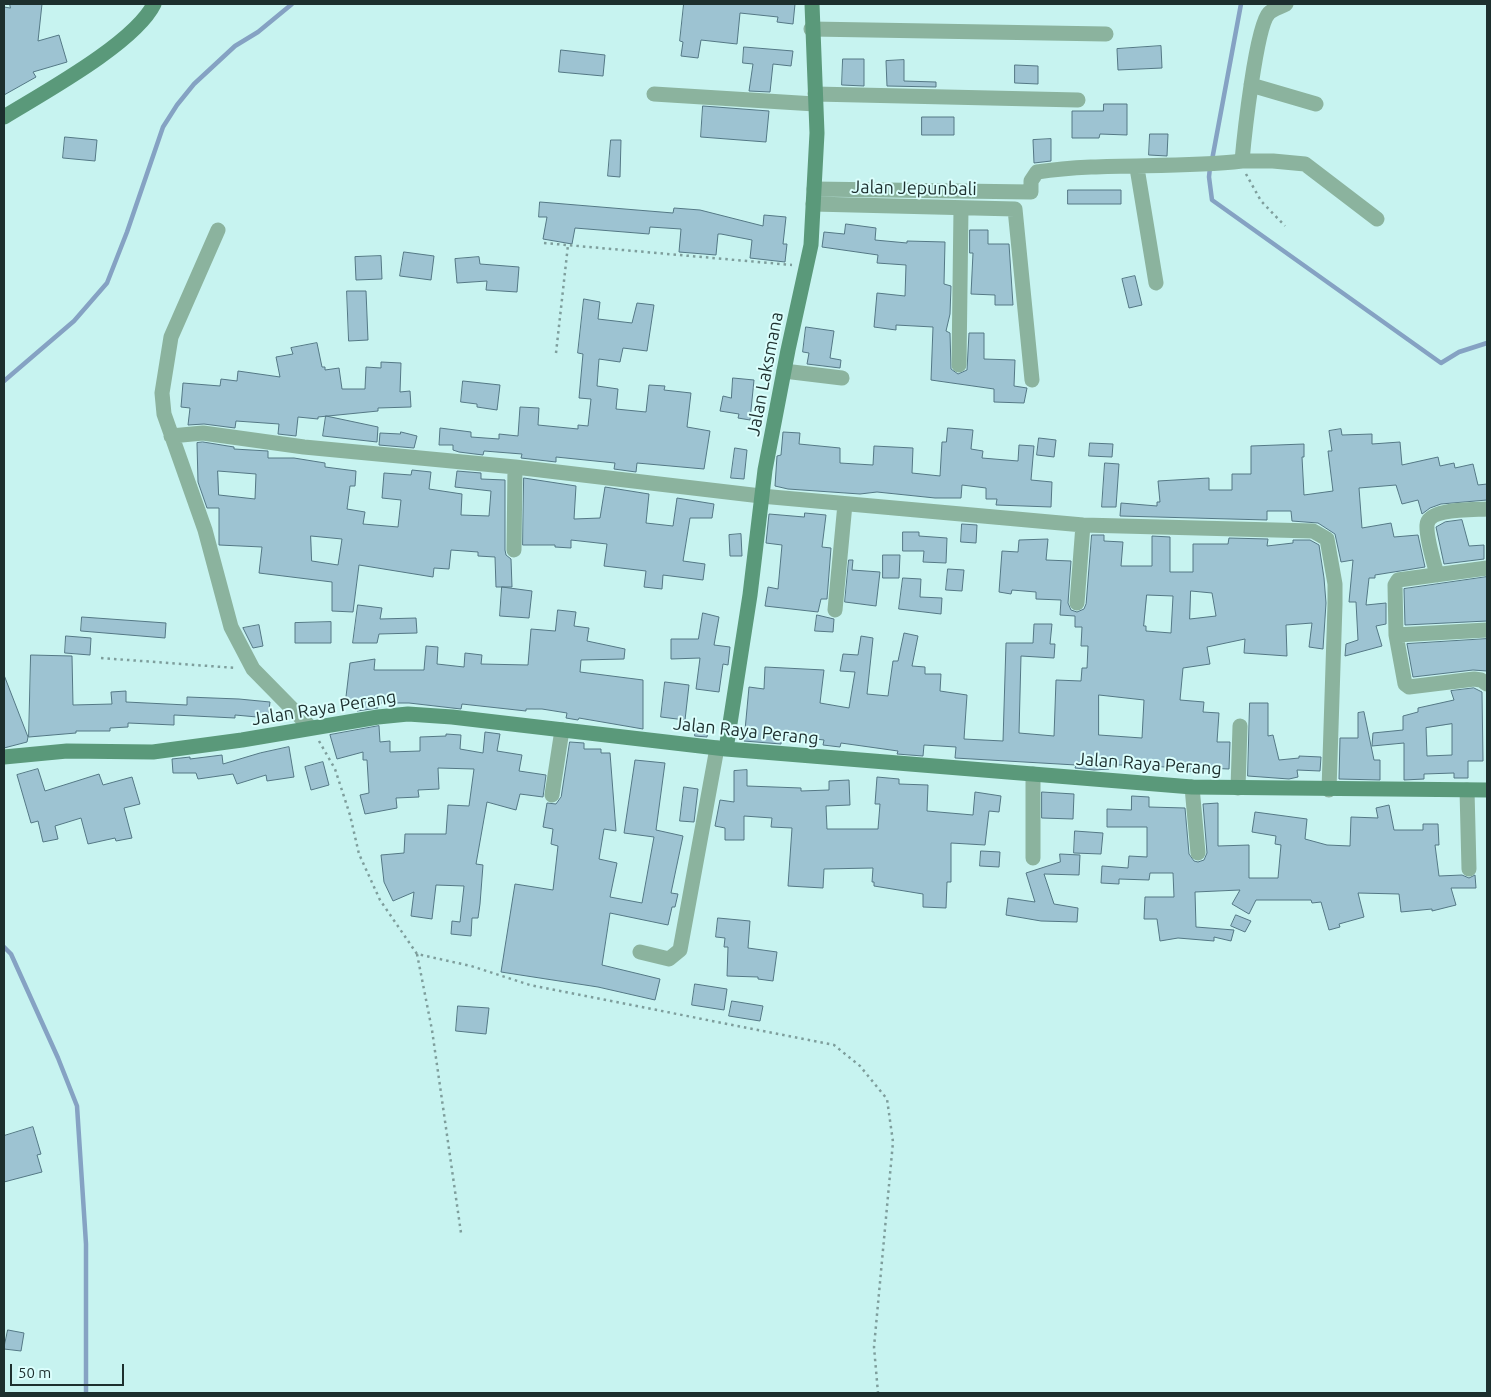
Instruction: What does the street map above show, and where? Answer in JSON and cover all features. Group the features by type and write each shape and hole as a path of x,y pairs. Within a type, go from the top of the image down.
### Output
{"main road":[{"path":"4,117 71,75 112,46 147,17 154,4"},
{"name":"Jalan Laksmana","path":"721,749 750,595 761,496 784,371 811,245 817,133 811,29 812,4"},
{"name":"Jalan Raya Perang","path":"4,757 67,751 153,752 242,740 310,727 408,714 721,749 1192,787 1329,790 1487,790"}],"street":[{"path":"1242,161 1251,85 1267,16 1286,4"},
{"path":"811,29 1106,34"},
{"path":"1251,85 1316,104"},
{"path":"654,94 815,99 1078,100"},
{"path":"814,189 1031,192 1031,181 1037,172 1058,169 1137,168 1242,161 1273,161 1305,164 1377,219"},
{"path":"1137,168 1156,283"},
{"name":"Jalan Jepunbali","path":"813,204 1015,209 1032,380"},
{"path":"959,366 961,208"},
{"path":"218,230 171,337 162,392 164,414 205,530 231,627 253,669 310,727"},
{"path":"784,371 842,378"},
{"path":"171,436 203,433 304,447 516,467 761,496 1083,526 1313,531 1327,539 1335,584 1329,790"},
{"path":"514,550 516,467"},
{"path":"835,610 846,504"},
{"path":"1437,575 1427,525 1431,517 1438,513 1487,509"},
{"path":"1077,603 1083,526"},
{"path":"1487,568 1396,582 1396,636 1402,677 1409,687 1474,679 1487,684"},
{"path":"1396,636 1487,630"},
{"path":"1238,788 1240,726"},
{"path":"552,795 562,730"},
{"path":"640,952 669,959 680,950 721,749"},
{"path":"1033,858 1034,774"},
{"path":"1192,787 1198,853"},
{"path":"1467,790 1469,869"}],"path":[{"path":"1242,161 1248,181 1260,201 1285,226"},
{"path":"544,243 806,266"},
{"path":"556,353 568,245"},
{"path":"101,658 253,669"},
{"path":"310,727 335,769 350,815 359,854 380,900 417,954 432,1030 461,1232"},
{"path":"417,954 471,966 530,985 834,1045 880,1088 887,1098 890,1110 893,1142 874,1347 878,1393"}],"building":[{"path":"10,4 42,4 38,41 59,35 67,62 33,72 36,77 4,95 4,7 10,8"},
{"path":"684,4 795,4 793,24 777,22 778,17 740,13 737,44 701,40 698,58 681,56 683,42 680,41"},
{"path":"1161,46 1162,68 1118,70 1117,49"},
{"path":"744,47 793,51 791,66 773,64 770,92 749,91 753,64 743,63"},
{"path":"561,50 605,55 603,76 559,72"},
{"path":"843,59 864,59 864,86 842,85"},
{"path":"904,60 904,81 936,82 936,87 887,86 886,61"},
{"path":"1015,65 1038,66 1038,84 1015,83"},
{"path":"1104,104 1127,104 1127,135 1100,134 1099,138 1072,138 1072,111 1103,111"},
{"path":"703,106 769,111 766,142 701,137"},
{"path":"922,117 954,117 954,135 922,135"},
{"path":"1150,134 1168,134 1167,156 1149,155"},
{"path":"65,137 97,140 95,161 63,158"},
{"path":"1051,139 1051,161 1034,163 1033,140"},
{"path":"611,140 621,140 620,177 608,176"},
{"path":"1068,190 1121,190 1121,204 1068,204"},
{"path":"540,202 673,213 674,208 700,210 763,226 764,215 786,217 783,244 787,244 785,262 750,258 752,240 721,234 718,234 716,255 679,252 681,229 650,227 649,234 575,228 572,244 543,239 547,217 539,217"},
{"path":"846,224 876,228 875,240 907,243 907,241 945,242 944,284 951,286 950,314 946,331 950,333 951,369 958,374 967,370 969,333 984,333 984,359 1015,360 1014,386 1027,388 1024,403 994,402 994,389 931,380 933,327 896,325 896,330 874,327 877,293 905,296 906,265 877,263 878,255 822,247 824,232 844,234"},
{"path":"970,230 988,230 988,244 1009,244 1013,305 995,305 995,295 971,294 973,253 970,253"},
{"path":"404,252 434,256 431,280 400,276"},
{"path":"381,256 382,279 356,280 355,257"},
{"path":"479,257 480,264 519,267 517,292 486,290 487,281 457,283 455,259"},
{"path":"1135,276 1142,305 1129,308 1122,279"},
{"path":"347,291 366,291 368,340 349,341"},
{"path":"584,299 600,302 598,319 632,323 637,303 654,305 647,351 623,348 620,362 599,359 597,386 618,389 616,409 646,412 649,385 665,386 664,390 691,393 687,427 710,431 704,469 637,463 636,472 614,469 615,463 556,457 556,462 521,458 522,454 484,451 483,455 453,450 453,445 439,445 440,428 471,432 471,437 499,439 499,434 518,436 520,407 539,408 538,425 578,429 578,425 588,426 591,399 579,398 583,354 578,353"},
{"path":"806,327 834,331 830,358 841,360 840,368 807,364 809,353 803,352"},
{"path":"317,343 322,367 325,367 325,370 339,368 342,389 365,389 366,367 381,368 381,362 401,363 400,392 410,391 411,407 378,408 378,411 318,417 318,419 298,417 296,436 278,434 279,424 236,421 235,428 204,424 188,425 190,408 181,407 183,383 220,386 221,379 237,381 238,371 280,377 276,357 293,354 291,348"},
{"path":"733,378 754,380 750,420 738,418 739,414 720,411 723,396 731,398"},
{"path":"463,381 500,385 497,410 477,407 477,404 461,402"},
{"path":"326,416 378,427 377,442 323,436"},
{"path":"948,428 973,430 971,449 983,451 982,458 1018,461 1019,445 1034,446 1031,480 1052,482 1051,507 996,505 997,499 986,499 986,488 962,485 961,498 935,498 877,492 860,494 788,489 775,486 777,456 781,455 783,432 800,433 799,444 840,448 840,463 873,465 874,446 913,448 912,473 940,476 942,442 946,442"},
{"path":"1341,429 1342,435 1372,434 1372,444 1400,442 1402,465 1438,457 1440,466 1454,463 1455,468 1473,464 1478,485 1487,484 1487,500 1441,504 1430,508 1422,514 1418,500 1402,504 1396,485 1359,488 1362,528 1391,523 1394,537 1418,535 1425,567 1375,575 1375,578 1369,578 1366,605 1386,603 1386,624 1376,626 1382,646 1345,656 1346,644 1358,640 1356,602 1349,602 1353,560 1341,562 1335,534 1318,523 1292,521 1291,511 1267,511 1267,520 1120,516 1121,503 1157,506 1157,502 1160,502 1158,481 1209,478 1209,490 1232,490 1232,474 1251,474 1251,446 1304,444 1304,457 1302,457 1304,495 1333,491 1328,451 1332,451 1329,431"},
{"path":"401,432 417,436 414,448 379,445 380,433 400,434"},
{"path":"1039,438 1056,440 1054,457 1037,455"},
{"path":"203,442 234,447 234,449 268,451 268,458 294,458 325,463 325,467 356,471 355,486 350,486 347,509 365,512 363,524 398,527 401,500 382,498 384,473 411,475 412,470 431,472 429,489 462,494 461,515 489,516 491,491 455,487 457,471 481,473 481,479 505,480 505,550 506,555 511,559 512,587 496,587 495,557 478,556 478,552 451,550 449,569 434,568 433,577 359,565 353,612 332,611 332,582 259,573 262,547 219,545 219,508 207,508 198,482 197,443","holes":["218,471 256,474 255,499 219,495","311,536 342,539 338,565 312,561"]},
{"path":"1090,443 1113,444 1112,457 1089,456"},
{"path":"735,448 747,450 744,479 731,478"},
{"path":"1105,463 1119,464 1116,507 1102,507"},
{"path":"524,478 576,486 574,519 600,518 605,487 649,494 646,523 673,526 677,498 714,504 712,518 690,518 683,561 705,564 703,580 663,575 662,589 644,587 646,571 604,566 607,544 571,540 571,548 555,547 555,545 523,545"},
{"path":"805,513 826,515 822,547 831,548 827,599 821,599 818,612 765,606 768,587 778,589 782,545 766,543 769,514 804,517"},
{"path":"1462,520 1469,546 1484,545 1484,559 1444,564 1436,527 1445,522"},
{"path":"962,524 977,525 976,543 961,542"},
{"path":"903,532 919,532 919,536 947,538 946,563 923,562 924,551 903,551"},
{"path":"741,534 742,556 730,556 729,535"},
{"path":"1092,535 1104,535 1104,541 1123,542 1121,566 1152,566 1152,536 1170,537 1170,572 1193,572 1193,544 1228,544 1229,538 1268,539 1267,546 1293,543 1293,540 1310,540 1319,545 1324,578 1326,603 1323,649 1309,647 1312,623 1286,625 1287,656 1244,653 1245,639 1207,647 1210,664 1183,668 1180,700 1204,702 1203,712 1219,713 1217,742 1230,742 1229,769 1206,768 1205,772 1181,771 1181,768 1109,765 1109,769 1094,770 1075,768 1076,765 955,758 956,747 924,745 923,756 897,754 898,751 841,743 840,747 823,745 824,740 782,735 781,744 744,741 749,687 764,689 765,667 824,670 820,703 849,708 855,672 840,671 843,654 858,655 861,636 873,638 867,694 888,696 893,661 898,661 904,633 918,636 912,666 925,667 925,674 941,674 940,691 967,695 964,739 1003,741 1006,643 1033,643 1034,624 1052,624 1050,644 1055,644 1054,658 1021,656 1019,733 1054,736 1056,680 1081,681 1082,668 1087,668 1088,646 1081,646 1082,627 1075,627 1075,616 1060,615 1061,600 1036,599 1036,592 1012,590 1011,594 999,592 1002,551 1018,552 1019,540 1048,539 1046,560 1071,561 1068,603 1071,610 1077,612 1084,609","holes":["1191,591 1212,593 1216,616 1190,619","1147,595 1173,596 1171,633 1146,631 1146,626 1144,626","1099,695 1144,700 1142,738 1099,735"]},
{"path":"883,555 900,555 899,578 883,578"},
{"path":"849,560 853,560 852,570 880,572 876,606 845,602"},
{"path":"948,569 964,570 962,591 946,590"},
{"path":"1487,577 1487,621 1405,625 1404,589"},
{"path":"903,578 921,579 920,597 942,598 941,614 899,609"},
{"path":"502,587 532,591 529,618 500,616"},
{"path":"358,605 382,608 380,619 416,618 417,633 379,634 377,643 353,643"},
{"path":"558,610 576,612 574,626 589,628 587,641 625,649 624,659 581,660 580,672 643,680 643,729 579,718 578,720 566,718 567,713 542,709 526,709 526,711 462,704 461,709 409,703 378,703 378,708 357,711 357,703 345,705 350,663 375,659 374,670 424,670 426,646 438,647 437,664 464,667 465,653 482,655 481,664 528,665 531,629 555,631"},
{"path":"703,613 719,617 714,645 730,647 728,665 723,664 719,692 696,689 700,658 671,659 671,639 698,639"},
{"path":"817,615 834,619 833,632 815,631"},
{"path":"82,617 166,623 165,638 81,631"},
{"path":"331,622 331,643 295,643 295,623"},
{"path":"259,625 263,646 253,648 243,628"},
{"path":"66,636 91,638 90,655 65,653"},
{"path":"1487,639 1487,671 1473,670 1413,677 1407,644"},
{"path":"31,655 72,656 73,705 112,704 111,692 126,691 126,702 187,705 187,697 270,702 268,718 235,715 235,718 174,715 174,725 128,723 128,727 110,728 110,731 76,731 76,733 29,737"},
{"path":"4,675 28,737 27,742 4,748"},
{"path":"665,682 689,685 685,720 661,717"},
{"path":"1474,688 1482,692 1483,761 1468,761 1468,778 1454,778 1454,773 1424,774 1424,779 1404,780 1404,743 1372,746 1373,733 1403,730 1403,716 1418,712 1418,708 1454,700 1451,691","holes":["1452,724 1452,755 1427,756 1426,728"]},
{"path":"1250,703 1268,703 1268,736 1273,735 1279,760 1299,758 1299,756 1321,757 1320,771 1297,770 1298,777 1289,779 1248,776"},
{"path":"1364,712 1374,760 1380,760 1380,780 1339,779 1340,738 1358,738 1358,713"},
{"path":"696,724 709,725 707,737 695,736"},
{"path":"379,726 380,742 390,741 390,752 420,751 420,737 446,736 446,734 461,735 460,749 483,753 485,732 500,734 497,751 522,755 519,771 546,775 543,797 520,794 516,810 487,802 476,864 483,865 480,904 478,918 472,918 471,936 451,934 452,921 460,922 464,886 436,885 432,919 411,916 414,892 393,901 384,882 381,855 404,853 405,834 446,834 448,805 469,806 474,769 438,768 439,789 418,790 419,797 396,798 397,808 365,814 360,795 369,793 367,760 363,760 363,752 337,759 330,735"},
{"path":"570,742 584,743 584,749 601,749 601,753 610,753 616,831 604,829 599,859 617,863 610,897 642,903 654,837 624,833 635,760 665,763 656,830 683,836 671,893 678,894 675,907 672,907 668,925 610,913 602,965 660,979 655,1000 598,987 501,972 515,884 553,890 558,846 551,844 553,829 543,827 547,803 556,804 561,797"},
{"path":"289,747 294,777 267,781 266,775 237,784 233,774 198,779 196,773 173,773 172,759 222,755 223,764"},
{"path":"323,762 329,785 311,790 305,767"},
{"path":"38,769 45,791 99,774 103,785 132,777 140,804 124,808 132,838 116,841 115,838 88,844 81,818 55,826 58,839 43,842 38,821 31,823 17,775"},
{"path":"747,770 747,786 801,788 801,791 829,790 829,781 849,780 850,805 826,806 827,829 878,829 880,804 875,804 877,777 899,779 899,784 928,785 927,811 973,815 975,792 1001,796 999,812 989,811 985,845 951,843 951,882 947,882 946,908 923,907 923,894 874,886 874,882 872,882 873,868 824,869 823,888 788,886 792,828 771,827 772,818 744,816 744,840 725,840 725,828 715,826 720,800 734,802 734,771"},
{"path":"684,787 698,789 694,822 680,821"},
{"path":"1042,792 1074,794 1073,819 1042,818"},
{"path":"1132,796 1149,797 1149,807 1185,808 1189,854 1194,861 1198,862 1204,860 1207,853 1203,804 1218,803 1218,846 1249,845 1249,878 1278,878 1281,845 1275,844 1276,836 1252,832 1255,812 1307,819 1305,839 1327,845 1350,846 1351,817 1378,818 1376,808 1389,805 1394,830 1423,830 1423,824 1438,824 1439,845 1435,845 1439,876 1462,875 1469,878 1475,875 1476,888 1451,888 1456,905 1432,911 1432,909 1401,912 1399,894 1358,893 1364,917 1339,924 1340,927 1329,930 1321,902 1312,903 1311,900 1256,900 1249,914 1232,904 1240,890 1195,892 1196,927 1234,930 1231,941 1214,937 1214,941 1178,938 1160,941 1157,919 1144,919 1145,897 1174,897 1173,873 1150,873 1149,880 1119,879 1119,884 1101,883 1102,866 1128,868 1129,856 1147,857 1147,827 1107,827 1107,809 1131,810"},
{"path":"1075,831 1103,833 1101,854 1074,853"},
{"path":"981,851 1000,852 999,867 980,866"},
{"path":"1060,854 1080,855 1079,875 1044,874 1054,904 1078,908 1077,922 1041,921 1006,915 1008,898 1035,902 1026,873 1060,862"},
{"path":"1236,915 1251,921 1245,932 1231,926"},
{"path":"718,918 750,921 748,948 777,952 773,981 758,979 758,977 727,976 728,947 724,947 725,938 716,937"},
{"path":"695,984 727,989 724,1010 692,1005"},
{"path":"732,1001 763,1006 760,1021 729,1016"},
{"path":"458,1006 489,1008 486,1034 456,1031"},
{"path":"33,1127 41,1154 37,1155 42,1172 4,1182 4,1136"},
{"path":"8,1330 24,1333 21,1351 4,1349"}],"waterway":[{"path":"4,381 74,321 107,283 127,232 163,127 177,105 194,84 235,46 258,32 292,4"},
{"path":"1212,160 1241,4"},
{"path":"1210,167 1209,177 1212,200 1441,363 1459,352 1487,343"},
{"path":"4,947 11,954 58,1058 77,1106 86,1244 86,1393"}]}
